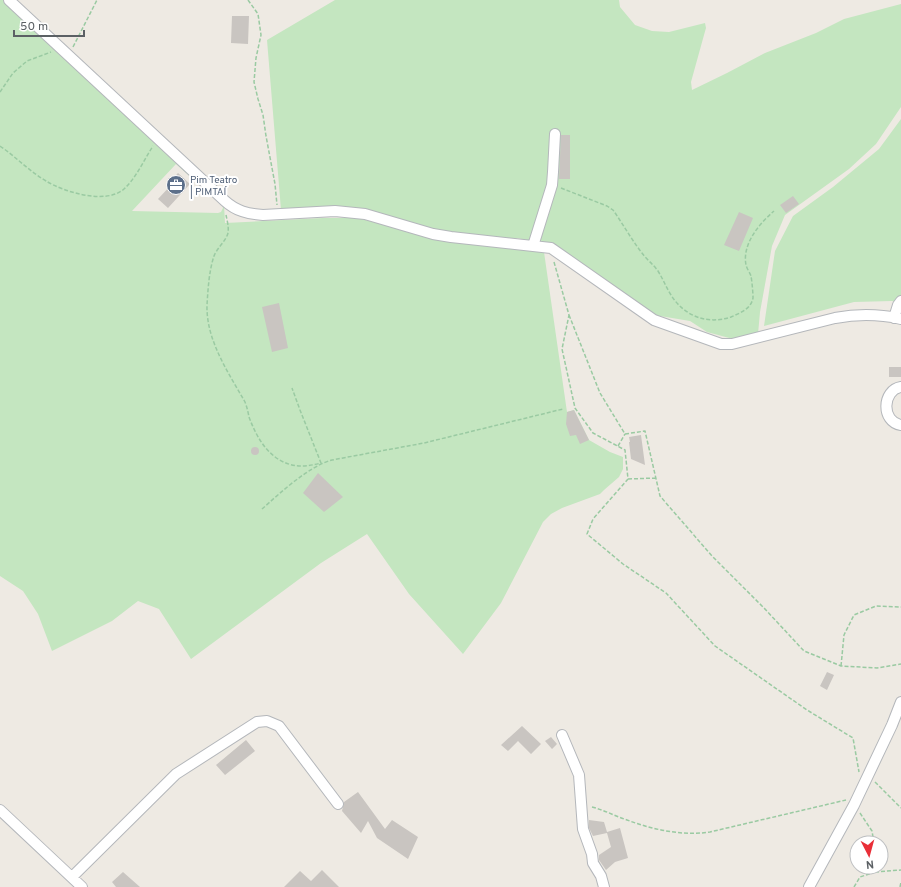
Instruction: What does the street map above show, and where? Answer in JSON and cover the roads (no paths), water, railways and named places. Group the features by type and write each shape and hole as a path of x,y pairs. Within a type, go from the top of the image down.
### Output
{"street":[{"path":"9,0 225,201 236,209 244,212 263,215 335,211 366,214 433,234 551,248 654,320 721,344 732,344 851,315 869,315 898,319 898,305 901,301"},
{"path":"533,246 552,185 555,134"},
{"path":"901,387 894,390 888,396 886,406 889,419 897,425 901,425"},
{"path":"810,887 854,805 892,725 901,702"},
{"path":"72,877 176,774 257,722 267,722 279,726 338,804"},
{"path":"562,735 578,775 583,829 594,863 601,876 604,887"},
{"path":"0,810 82,887"}],"place":[{"name":"Pim Teatro | PIMTAÍ","path":"176,185"}]}
